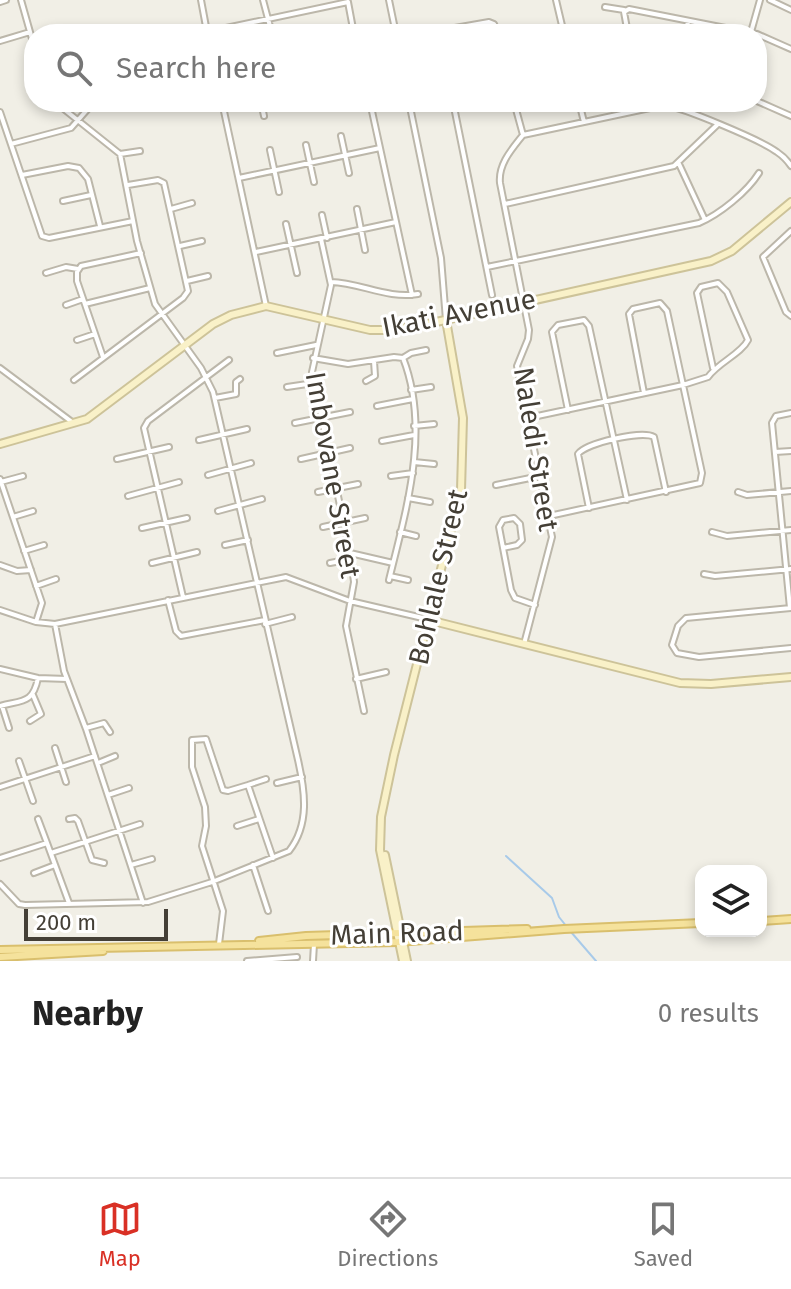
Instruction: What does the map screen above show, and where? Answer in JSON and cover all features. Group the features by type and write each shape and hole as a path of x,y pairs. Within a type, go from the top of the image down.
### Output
{"main road":[{"path":"767,921 791,919"},
{"name":"Main Road","path":"0,950 400,941 695,923"},
{"name":"Main Road","path":"248,943 306,936 547,930"},
{"name":"Main Road","path":"0,957 110,948"}],"street":[{"path":"0,2 6,0"},
{"path":"21,0 28,24"},
{"path":"201,0 206,24"},
{"path":"263,0 270,24"},
{"path":"389,0 394,24"},
{"path":"556,0 562,24"},
{"path":"756,24 760,0"},
{"path":"770,0 791,10"},
{"path":"244,24 348,1 352,24"},
{"path":"605,7 706,24"},
{"path":"627,9 628,24"},
{"path":"687,20 688,24"},
{"path":"0,41 24,34"},
{"path":"767,39 791,49"},
{"path":"767,105 791,116"},
{"path":"0,112 44,238 133,221"},
{"path":"0,884 22,905 143,903 212,882 292,849 302,828 305,808 302,777 215,398 207,378 161,313 150,288 120,154 67,112"},
{"path":"11,144 67,129 79,122 86,112"},
{"path":"226,112 266,306"},
{"path":"263,112 264,116"},
{"path":"331,282 396,296 415,295 372,112"},
{"path":"411,112 441,258 446,320"},
{"path":"455,112 492,295"},
{"path":"517,112 523,135 630,112"},
{"path":"582,112 584,122"},
{"path":"686,112 768,146 791,166"},
{"path":"505,204 679,164 717,125"},
{"name":"Naledi Street","path":"523,135 501,168 500,178 529,335 517,366 552,542 524,644"},
{"path":"341,136 349,173"},
{"path":"306,145 314,182"},
{"path":"239,178 380,148"},
{"path":"270,150 279,192"},
{"path":"784,157 791,150"},
{"path":"120,154 140,151"},
{"path":"679,164 705,220"},
{"path":"22,175 76,166 86,175 100,226"},
{"path":"487,267 517,263 705,220 747,188 759,173"},
{"path":"74,380 186,295 187,281 180,246 162,181 128,185"},
{"path":"63,201 91,195"},
{"name":"Ikati Avenue","path":"0,444 75,424 94,415 221,319 266,306 376,331 446,320 711,261 732,251 791,202"},
{"path":"171,209 192,203"},
{"path":"357,209 365,250"},
{"name":"Imbovane Street","path":"322,215 331,282 313,358 314,383 351,556 354,582 346,626 364,711"},
{"path":"256,252 396,222"},
{"path":"286,224 297,273"},
{"path":"791,231 763,257 786,312 791,316"},
{"path":"180,246 202,241"},
{"path":"46,273 66,267 78,269 141,253"},
{"path":"78,269 77,281 103,358"},
{"path":"187,281 208,276"},
{"path":"528,418 705,379 713,368 743,348 748,340 727,292 718,283 701,287 697,293 713,368"},
{"path":"66,305 150,288"},
{"path":"549,516 698,485 702,477 663,304 633,309 629,314 644,393"},
{"name":"Bohlale Street","path":"405,961 382,858 381,817 455,519 463,461 461,394 446,320"},
{"path":"568,410 552,332 558,325 586,321 627,500"},
{"path":"77,340 95,334"},
{"path":"277,353 316,345"},
{"path":"313,358 348,364 403,358 426,350"},
{"path":"403,358 413,399 414,462 390,578 408,580"},
{"path":"183,597 148,452 145,424 229,360"},
{"path":"366,381 375,376 374,361"},
{"path":"0,368 75,424"},
{"path":"215,398 236,394 236,382 240,379"},
{"path":"287,387 314,383"},
{"path":"411,390 431,387"},
{"path":"377,406 413,399"},
{"path":"295,423 350,412"},
{"path":"791,413 773,419 791,608 686,618 678,626 672,645 677,653 699,657 791,648"},
{"path":"414,426 434,424"},
{"path":"199,440 247,429"},
{"path":"589,508 578,454 587,446 614,440 644,434 654,437 666,492"},
{"path":"382,441 414,435"},
{"path":"117,459 169,447"},
{"path":"301,459 350,448"},
{"path":"775,452 791,451"},
{"path":"414,462 434,464"},
{"path":"208,475 251,463"},
{"path":"391,476 413,473"},
{"path":"23,476 0,481 42,603 36,622"},
{"path":"496,485 540,476"},
{"path":"128,496 179,482"},
{"path":"318,492 358,484"},
{"path":"738,492 747,495 791,491"},
{"path":"408,498 430,502"},
{"path":"218,511 262,499"},
{"path":"13,517 33,511"},
{"path":"142,528 187,518"},
{"path":"323,527 365,518"},
{"path":"503,548 517,545 522,540 520,524 514,518 499,524 503,548 513,595 535,605"},
{"path":"712,532 727,536 791,530"},
{"path":"400,532 416,536"},
{"path":"225,545 248,540"},
{"path":"24,551 44,545"},
{"path":"152,563 197,552"},
{"path":"330,563 351,556 393,563"},
{"path":"0,565 17,571 31,570"},
{"path":"704,574 715,576 789,569"},
{"path":"0,610 36,622 55,624 258,581 291,577 350,601 690,684 791,677"},
{"path":"36,586 56,579"},
{"path":"168,600 176,631 181,636 292,617"},
{"path":"55,624 67,679 143,903"},
{"path":"0,669 38,678 67,679"},
{"path":"356,679 386,672"},
{"path":"30,721 41,714 33,695 38,678"},
{"path":"9,728 1,706 33,695"},
{"path":"86,729 104,723 110,732"},
{"path":"219,944 223,911 202,842 206,826 205,804 192,764 191,741 206,739 223,790 266,779"},
{"path":"55,748 66,782"},
{"path":"0,787 95,756"},
{"path":"98,763 115,756"},
{"path":"19,761 33,801"},
{"path":"277,783 302,777"},
{"path":"248,785 273,858"},
{"path":"108,795 129,788"},
{"path":"38,819 69,903"},
{"path":"69,819 76,819 92,860 104,863"},
{"path":"237,826 259,819"},
{"path":"51,853 140,824"},
{"path":"0,858 47,843"},
{"path":"130,865 152,859"},
{"path":"34,873 55,865"},
{"path":"253,865 268,911"},
{"path":"313,961 314,944"},
{"path":"89,961 90,952"},
{"path":"247,961 297,957"}],"waterway":[{"path":"506,856 552,898 559,917 567,927"},
{"path":"571,932 596,961"}]}
